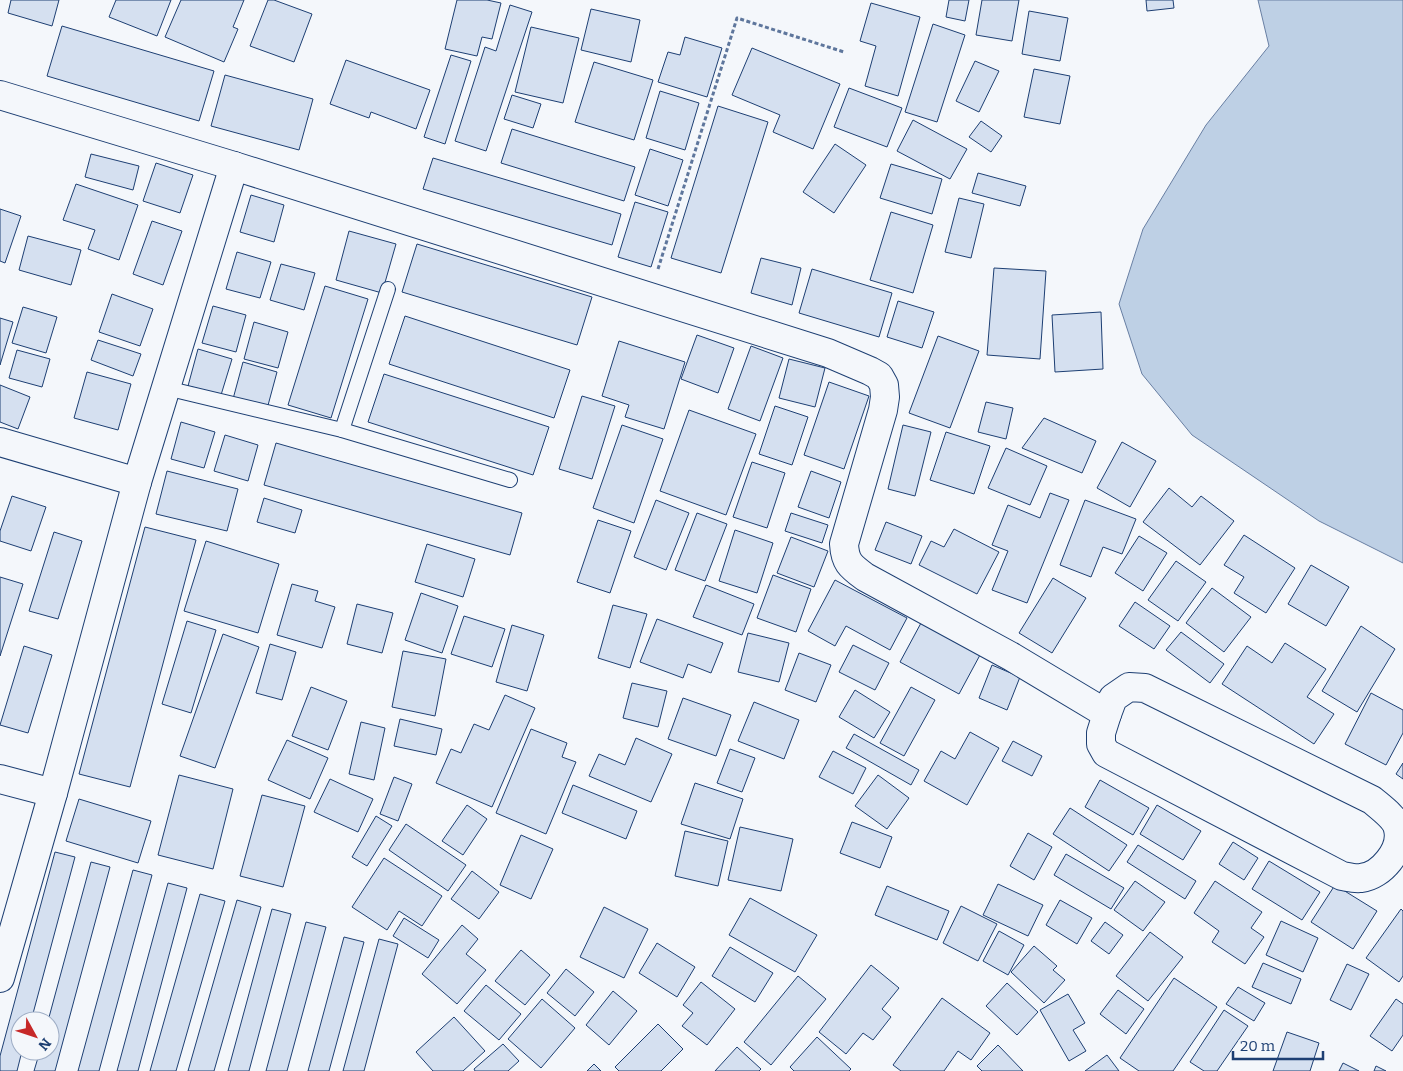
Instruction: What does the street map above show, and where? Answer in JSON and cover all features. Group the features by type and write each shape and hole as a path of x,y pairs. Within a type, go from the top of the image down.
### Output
{"street":[{"path":"0,95 650,296 828,353 870,370 879,376 884,385 885,397 883,410 844,544 848,562 866,576 1012,657 1107,714"},
{"path":"0,978 53,793 137,482 234,166"},
{"path":"0,442 137,482"},
{"path":"1129,687 1145,688 1372,800 1388,814 1398,829 1397,845 1388,862 1377,872 1361,878 1342,876 1106,753 1101,744 1101,733 1107,714 1113,698 1129,687"},
{"path":"0,779 53,793"}],"lane":[{"path":"342,430 388,289"},
{"path":"166,388 342,430 510,480"}],"path":[{"path":"650,296 737,18 844,52"}],"water":[{"path":"1258,0 1403,0 1403,563 1319,521 1192,435 1142,374 1119,304 1143,229 1206,125 1269,46"}],"building":[{"path":"11,0 59,0 52,26 8,13"},
{"path":"116,0 171,0 157,36 109,17"},
{"path":"181,0 244,0 233,27 238,29 224,62 165,37"},
{"path":"268,0 274,0 312,14 294,62 250,46"},
{"path":"457,0 487,0 501,3 492,39 482,37 477,56 445,49"},
{"path":"949,0 969,0 965,21 946,17"},
{"path":"982,0 1019,0 1012,41 976,35"},
{"path":"1146,0 1173,0 1174,8 1147,11"},
{"path":"871,3 920,17 898,96 865,86 876,46 860,41"},
{"path":"510,5 532,12 486,151 455,141 485,47 496,51"},
{"path":"591,9 640,20 631,62 581,50"},
{"path":"1029,11 1068,18 1060,61 1022,54"},
{"path":"933,24 965,35 937,122 905,112"},
{"path":"62,26 214,71 199,121 47,76"},
{"path":"531,27 579,38 563,103 515,92"},
{"path":"685,37 722,48 707,97 658,82 668,52 680,55"},
{"path":"752,48 840,84 813,149 773,132 780,115 732,95"},
{"path":"451,55 471,61 445,144 424,137"},
{"path":"346,60 430,90 416,129 371,112 369,118 330,104"},
{"path":"975,61 999,71 979,112 956,101"},
{"path":"594,62 653,80 634,140 575,122"},
{"path":"1034,69 1070,76 1060,124 1024,117"},
{"path":"225,75 313,99 299,150 211,126"},
{"path":"849,88 902,108 887,147 834,127"},
{"path":"660,91 699,103 685,150 646,138"},
{"path":"512,95 541,104 533,128 504,119"},
{"path":"718,106 768,122 721,273 671,258"},
{"path":"913,120 967,149 950,179 897,151"},
{"path":"981,121 1002,136 991,152 969,137"},
{"path":"512,129 635,167 624,201 501,163"},
{"path":"835,144 866,165 834,213 803,192"},
{"path":"650,149 683,160 668,206 635,195"},
{"path":"91,154 139,166 133,190 85,177"},
{"path":"433,158 621,214 612,245 423,189"},
{"path":"156,163 193,175 180,213 143,201"},
{"path":"891,164 942,179 932,214 880,198"},
{"path":"978,173 1026,186 1020,206 972,193"},
{"path":"76,184 138,205 119,260 88,249 95,230 63,220"},
{"path":"251,195 284,205 274,242 240,232"},
{"path":"959,198 984,204 971,258 945,252"},
{"path":"635,202 668,212 651,267 618,257"},
{"path":"0,209 21,216 5,263 0,261"},
{"path":"891,212 933,225 913,293 870,280"},
{"path":"152,221 182,231 163,285 133,274"},
{"path":"349,231 396,244 382,293 336,280"},
{"path":"28,236 81,250 71,285 19,270"},
{"path":"417,244 592,297 577,345 402,292"},
{"path":"237,252 271,262 260,298 226,289"},
{"path":"761,258 801,268 792,305 751,293"},
{"path":"281,264 315,273 304,310 270,300"},
{"path":"994,268 1046,271 1040,359 987,355"},
{"path":"812,269 892,293 879,337 799,313"},
{"path":"325,286 368,299 331,418 288,405"},
{"path":"112,294 153,309 140,346 99,332"},
{"path":"898,301 934,312 922,348 887,337"},
{"path":"213,306 246,315 236,352 202,343"},
{"path":"23,307 57,317 46,353 12,343"},
{"path":"1101,312 1103,369 1055,372 1052,315"},
{"path":"405,316 570,370 554,418 389,364"},
{"path":"0,318 13,322 0,365"},
{"path":"254,322 288,332 278,368 244,359"},
{"path":"697,335 734,348 718,393 681,379"},
{"path":"938,336 979,351 950,428 909,413"},
{"path":"98,340 141,354 133,376 91,360"},
{"path":"619,341 685,362 664,429 625,417 629,405 602,396"},
{"path":"751,346 783,358 760,421 728,409"},
{"path":"198,349 232,359 221,395 188,386"},
{"path":"17,350 50,359 42,387 9,378"},
{"path":"789,359 825,368 815,407 779,398"},
{"path":"243,362 277,372 267,409 233,399"},
{"path":"87,372 131,384 118,430 74,418"},
{"path":"384,374 549,427 533,475 368,422"},
{"path":"829,382 869,396 844,469 804,455"},
{"path":"0,385 30,397 18,429 0,422"},
{"path":"582,396 615,406 592,479 559,469"},
{"path":"986,402 1013,408 1006,439 978,432"},
{"path":"775,406 808,417 792,465 759,454"},
{"path":"689,410 756,434 726,515 660,491"},
{"path":"1044,418 1096,441 1082,473 1022,448"},
{"path":"181,422 215,432 204,468 171,459"},
{"path":"622,425 663,439 634,523 593,508"},
{"path":"903,425 931,432 915,496 888,489"},
{"path":"946,432 990,446 974,494 930,480"},
{"path":"225,435 258,445 248,481 214,471"},
{"path":"1122,442 1156,461 1130,507 1097,488"},
{"path":"276,443 522,513 510,555 264,485"},
{"path":"1006,448 1047,466 1030,505 988,488"},
{"path":"752,462 785,473 767,528 733,517"},
{"path":"167,471 238,489 227,531 156,514"},
{"path":"811,471 841,482 829,518 798,507"},
{"path":"1169,488 1192,507 1201,496 1234,521 1200,565 1143,522"},
{"path":"1050,493 1069,500 1027,603 992,590 1008,551 992,545 1008,505 1040,518"},
{"path":"12,496 46,507 31,551 0,541 0,531"},
{"path":"264,498 302,510 295,533 257,522"},
{"path":"656,500 689,513 666,570 634,557"},
{"path":"1085,500 1136,519 1122,554 1103,547 1091,577 1060,565"},
{"path":"697,513 727,524 705,581 675,570"},
{"path":"791,513 828,525 822,543 785,531"},
{"path":"598,520 631,531 610,593 577,582"},
{"path":"886,522 922,536 911,564 875,550"},
{"path":"145,527 196,540 130,787 79,774"},
{"path":"954,529 999,552 977,594 919,565 931,541 944,547"},
{"path":"735,530 773,543 757,593 719,581"},
{"path":"54,532 82,541 58,619 29,611"},
{"path":"1244,535 1295,568 1266,613 1234,593 1244,577 1224,565"},
{"path":"1139,536 1167,553 1143,591 1115,573"},
{"path":"791,537 828,551 814,587 777,573"},
{"path":"206,541 279,564 258,633 184,611"},
{"path":"427,544 475,559 463,597 415,582"},
{"path":"1176,561 1206,582 1178,621 1148,600"},
{"path":"1311,565 1349,587 1326,626 1288,604"},
{"path":"773,575 811,589 796,632 757,618"},
{"path":"0,577 23,584 0,656"},
{"path":"1053,578 1086,598 1052,653 1019,633"},
{"path":"835,580 907,618 890,650 846,626 835,646 808,631"},
{"path":"292,584 318,591 315,601 335,607 322,648 277,635"},
{"path":"706,585 754,604 742,635 693,617"},
{"path":"1212,588 1251,617 1224,652 1186,623"},
{"path":"421,593 458,606 442,653 405,640"},
{"path":"1135,602 1170,626 1154,649 1119,626"},
{"path":"357,604 393,613 382,653 347,644"},
{"path":"613,605 647,614 630,668 598,658"},
{"path":"464,616 505,629 492,667 451,654"},
{"path":"657,619 723,643 711,673 688,664 683,678 640,662"},
{"path":"187,621 216,630 191,713 162,704"},
{"path":"921,623 980,655 959,694 900,662"},
{"path":"512,625 544,635 527,691 496,682"},
{"path":"1361,626 1395,649 1357,712 1322,691"},
{"path":"1181,632 1224,664 1210,683 1166,650"},
{"path":"748,633 789,643 779,682 738,672"},
{"path":"223,634 259,647 215,768 180,756"},
{"path":"1285,643 1326,669 1307,697 1334,714 1314,744 1222,684 1247,646 1272,663"},
{"path":"270,644 296,652 282,700 256,693"},
{"path":"853,645 889,663 875,690 839,672"},
{"path":"24,646 52,655 28,733 0,725"},
{"path":"403,651 446,659 435,716 392,707"},
{"path":"799,653 831,665 816,702 785,690"},
{"path":"992,665 1020,677 1007,710 979,698"},
{"path":"632,683 667,691 658,727 623,718"},
{"path":"311,687 347,701 328,750 292,736"},
{"path":"911,687 935,700 904,756 880,743"},
{"path":"855,690 890,712 874,738 839,717"},
{"path":"1371,693 1403,710 1403,733 1386,765 1345,744"},
{"path":"505,695 535,708 492,807 436,783 451,749 461,753 474,724 489,730"},
{"path":"683,698 731,715 716,756 668,739"},
{"path":"754,702 799,720 784,759 738,741"},
{"path":"400,719 442,729 436,755 394,746"},
{"path":"361,722 385,728 374,780 349,774"},
{"path":"531,729 567,743 562,757 576,762 546,834 496,813"},
{"path":"970,732 999,748 967,805 924,781 941,751 955,759"},
{"path":"854,734 919,770 911,785 846,748"},
{"path":"636,738 672,754 651,802 589,776 599,754 625,765"},
{"path":"287,740 328,758 310,799 268,780"},
{"path":"1013,741 1042,756 1032,776 1002,761"},
{"path":"730,749 755,758 742,792 717,783"},
{"path":"833,751 866,768 853,794 819,777"},
{"path":"1403,763 1403,779 1396,774"},
{"path":"179,775 233,789 213,869 158,855"},
{"path":"878,775 909,798 887,829 855,806"},
{"path":"394,777 412,784 398,821 380,814"},
{"path":"330,779 373,799 358,832 314,812"},
{"path":"1100,780 1149,808 1133,835 1085,807"},
{"path":"695,783 743,799 730,839 681,824"},
{"path":"573,785 637,811 626,839 562,813"},
{"path":"262,795 305,806 283,887 240,876"},
{"path":"79,799 151,821 138,863 66,841"},
{"path":"467,805 487,819 463,855 442,841"},
{"path":"1157,805 1201,831 1183,860 1140,834"},
{"path":"1070,808 1127,845 1109,871 1053,834"},
{"path":"376,816 392,826 367,866 352,857"},
{"path":"852,822 892,837 880,868 840,853"},
{"path":"406,824 466,865 448,891 389,850"},
{"path":"740,827 793,839 781,891 728,880"},
{"path":"685,831 728,841 718,886 675,876"},
{"path":"1028,833 1052,847 1034,880 1010,866"},
{"path":"521,835 553,849 531,899 500,885"},
{"path":"1233,842 1258,858 1244,880 1219,864"},
{"path":"1138,845 1196,881 1185,899 1127,862"},
{"path":"55,852 75,857 34,1011 12,1011"},
{"path":"1066,854 1124,888 1111,909 1054,875"},
{"path":"384,858 442,896 422,926 399,911 387,930 352,907"},
{"path":"1269,861 1320,892 1302,920 1252,889"},
{"path":"91,862 110,867 60,1052 60,1011 51,1011"},
{"path":"133,870 152,875 99,1071 78,1071"},
{"path":"472,871 499,892 479,919 451,899"},
{"path":"1135,881 1165,902 1143,931 1114,910"},
{"path":"1215,881 1262,912 1251,928 1264,937 1245,964 1212,942 1219,931 1194,913"},
{"path":"168,883 187,888 138,1071 117,1071"},
{"path":"998,884 1043,905 1028,936 983,915"},
{"path":"1335,885 1377,911 1353,949 1311,922"},
{"path":"887,886 949,911 937,940 875,915"},
{"path":"200,894 225,901 176,1071 150,1071"},
{"path":"750,898 817,935 795,972 729,935"},
{"path":"237,900 261,907 214,1071 188,1071"},
{"path":"1060,900 1092,918 1077,944 1046,925"},
{"path":"961,906 997,924 978,961 943,943"},
{"path":"604,907 648,929 624,978 580,957"},
{"path":"272,909 291,914 249,1071 228,1071"},
{"path":"1401,909 1403,911 1403,976 1399,982 1366,958"},
{"path":"404,918 439,940 428,958 393,936"},
{"path":"1281,921 1318,938 1303,972 1266,955"},
{"path":"306,922 326,927 287,1071 266,1071"},
{"path":"1105,922 1123,935 1109,954 1091,941"},
{"path":"462,925 478,939 466,954 486,970 457,1004 422,974"},
{"path":"999,931 1024,945 1008,975 983,961"},
{"path":"1150,932 1183,957 1148,1001 1116,976"},
{"path":"344,937 364,942 329,1071 308,1071"},
{"path":"379,939 398,944 364,1071 343,1071"},
{"path":"657,943 695,967 677,997 639,973"},
{"path":"1034,946 1057,966 1053,970 1065,980 1044,1003 1011,972"},
{"path":"730,947 773,973 755,1002 712,976"},
{"path":"521,950 550,975 525,1005 495,981"},
{"path":"1263,963 1301,979 1291,1004 1252,987"},
{"path":"1347,964 1369,974 1351,1010 1330,1000"},
{"path":"871,965 899,988 882,1009 891,1017 873,1040 863,1033 846,1054 819,1032"},
{"path":"566,969 594,992 575,1016 547,993"},
{"path":"798,976 826,999 771,1065 744,1042"},
{"path":"1174,978 1217,1007 1173,1071 1139,1071 1120,1058"},
{"path":"701,982 735,1009 707,1045 682,1026 693,1013 683,1005"},
{"path":"1007,983 1038,1012 1017,1035 986,1006"},
{"path":"486,985 521,1014 499,1040 464,1011"},
{"path":"1238,987 1265,1003 1254,1021 1226,1004"},
{"path":"1118,990 1144,1009 1126,1034 1100,1014"},
{"path":"613,991 637,1011 609,1045 586,1025"},
{"path":"1068,994 1085,1023 1073,1030 1086,1051 1069,1061 1040,1010"},
{"path":"942,998 990,1033 971,1060 958,1051 944,1071 901,1071 893,1065"},
{"path":"542,999 575,1028 541,1068 508,1039"},
{"path":"1396,999 1403,1004 1403,1035 1392,1051 1370,1036"},
{"path":"1224,1010 1248,1026 1217,1071 1204,1071 1190,1062"},
{"path":"454,1017 485,1051 463,1071 433,1071 416,1052"},
{"path":"10,1019 10,1061 20,1061 17,1071 0,1071 0,1056"},
{"path":"658,1024 683,1049 661,1071 619,1071 615,1067"},
{"path":"1287,1032 1319,1043 1310,1071 1273,1071"},
{"path":"817,1037 851,1069 849,1071 794,1071 790,1067"},
{"path":"503,1044 519,1061 508,1071 475,1071 474,1069"},
{"path":"998,1045 1023,1071 982,1071 977,1066"},
{"path":"737,1047 761,1069 759,1071 715,1071"},
{"path":"1107,1055 1119,1071 1085,1071"},
{"path":"37,1061 58,1061 55,1071 34,1071"},
{"path":"1343,1063 1359,1071 1339,1071"},
{"path":"594,1064 601,1071 587,1071"},
{"path":"1376,1066 1386,1071 1374,1071"}]}
